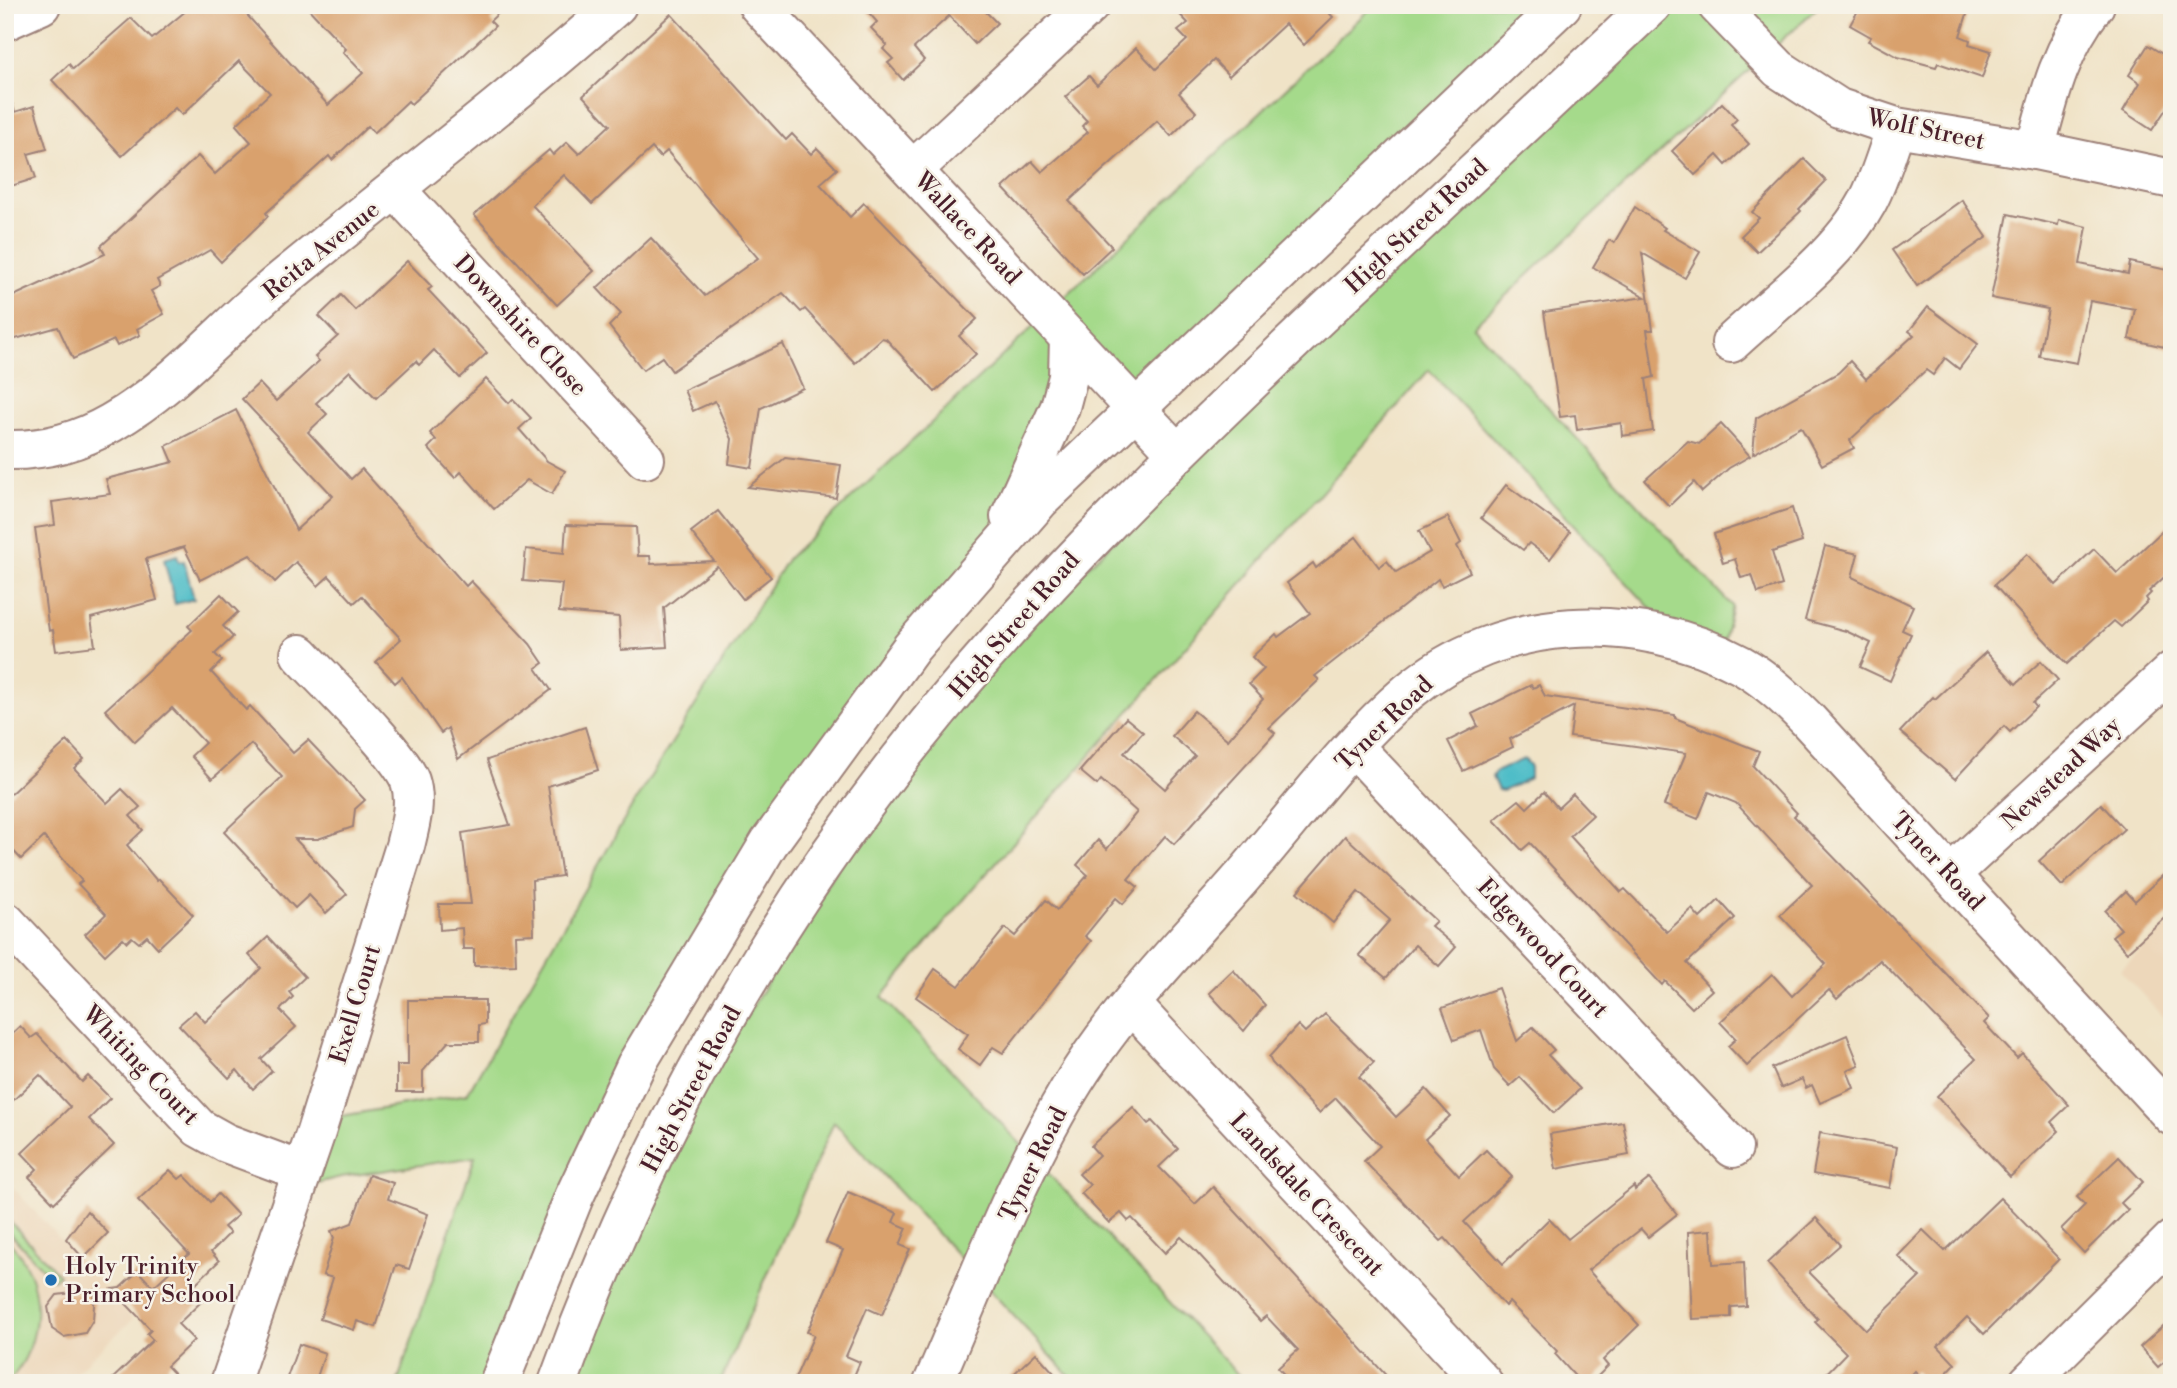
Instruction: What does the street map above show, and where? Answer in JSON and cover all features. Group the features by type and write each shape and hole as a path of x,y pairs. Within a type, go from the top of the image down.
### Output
{"street":[{"path":"5,21 41,5"},
{"name":"Reita Avenue","path":"5,450 49,448 80,439 138,407 266,293 514,95 617,5"},
{"name":"Wallace Road","path":"758,5 1176,452"},
{"path":"913,170 1090,5"},
{"path":"499,1383 573,1197 636,1065 693,966 802,795 912,647 995,548 1135,408 1562,5"},
{"name":"High Street Road","path":"558,1383 589,1301 667,1131 718,1032 810,882 909,747 978,663 1098,530 1176,452 1652,5"},
{"name":"Wolf Street","path":"1717,5 1765,56 1808,90 1839,108 1896,127 2035,150 2172,178"},
{"path":"2035,150 2056,70 2068,44 2095,5"},
{"path":"1731,343 1829,252 1856,220 1876,184 1896,127"},
{"name":"Downshire Close","path":"396,190 645,459"},
{"path":"995,548 1059,407 1068,377 1069,338"},
{"name":"Tyner Road","path":"933,1383 1043,1136 1071,1086 1132,1005 1354,747 1408,692 1439,669 1490,644 1544,631 1607,627 1668,636 1695,643 1764,680 1806,718 2172,1116"},
{"name":"Exell Court","path":"230,1383 405,846 412,806 409,781 394,757 300,654"},
{"name":"Newstead Way","path":"1951,874 2172,671"},
{"name":"Edgewood Court","path":"1354,747 1733,1148"},
{"name":"Whiting Court","path":"6,922 199,1128 226,1143 301,1171"},
{"name":"Landsdale Crescent","path":"1132,1005 1483,1383"},
{"path":"2028,1383 2172,1240"}],"shaded area":[{"path":"2172,922 2172,1027 2120,970"},
{"name":"Holy Trinity Primary School","path":"5,1179 133,1319 64,1383 5,1383"}],"green space":[{"path":"1374,5 1562,5 1135,408 1070,338 995,548 693,966 499,1383 397,1383 475,1157 341,1177 296,1188 319,1120 467,1094 634,803 788,558"},
{"path":"1652,5 1820,5 1473,326 1732,606 1720,655 1679,639 1429,370 972,890 882,997 1246,1383 1076,1383 834,1122 720,1383 558,1383 633,1202 917,737"},
{"path":"5,1216 59,1275 53,1280 5,1228"},
{"path":"5,1238 19,1253 29,1271 36,1310 35,1330 29,1349 20,1367 7,1383"}],"water":[{"path":"177,555 179,562 184,561 194,599 175,604 164,559"},
{"path":"1524,759 1530,765 1530,778 1503,791 1498,790 1492,777 1495,772"}],"building":[{"path":"193,5 238,5 328,105 363,73 343,52 346,49 305,5 507,5 490,21 495,26 411,104 408,101 374,133 368,126 332,160 329,156 266,213 268,216 221,262 210,250 157,280 160,286 151,291 164,314 137,329 140,335 117,346 114,340 73,359 58,327 5,342 5,300 105,254 101,246 198,156 215,174 251,142 236,125 270,93 239,61 182,115 175,108 122,156 52,80 69,64 73,69 131,18 152,39"},
{"path":"862,5 979,5 997,23 975,44 949,16 914,48 924,60 903,80 888,63 893,59 883,49 887,45 871,28 877,22"},
{"path":"1171,5 1322,5 1333,17 1304,45 1285,24 1229,76 1214,60 1179,93 1196,112 1171,136 1157,121 1069,201 1112,247 1083,274 1003,188 1032,161 1042,172 1088,132 1082,126 1087,121 1065,97 1089,76 1097,85 1136,48 1156,69 1187,40 1178,31 1188,23"},
{"path":"1861,5 1970,5 1960,36 1970,40 1969,44 1991,51 1982,78 1938,63 1936,67 1898,57 1868,41 1871,37 1850,25"},
{"path":"671,14 786,140 792,134 811,154 817,148 837,169 820,184 850,217 864,203 977,319 959,336 976,354 935,392 886,339 882,338 855,363 805,309 801,312 783,293 672,371 662,357 643,370 609,326 621,314 597,288 651,238 705,296 758,258 667,151 660,157 652,148 592,204 564,175 532,205 594,271 557,305 474,215 549,150 553,155 567,142 579,154 610,125 583,96"},
{"path":"2148,45 2172,60 2172,100 2152,130 2123,111 2140,83 2129,75"},
{"path":"10,97 15,112 34,106 47,149 28,154 36,178 5,188 5,98"},
{"path":"1722,103 1737,119 1731,125 1749,144 1726,165 1717,155 1695,175 1672,151"},
{"path":"1804,159 1826,181 1799,209 1801,211 1757,252 1741,236 1759,218 1752,212"},
{"path":"1962,200 1987,237 1917,286 1892,250"},
{"path":"1635,207 1665,228 1663,230 1700,252 1685,278 1642,253 1653,330 1647,330 1654,377 1646,379 1653,431 1622,436 1621,423 1577,430 1575,415 1560,417 1544,312 1645,297 1593,267 1609,240 1614,243"},
{"path":"2008,214 2058,225 2059,220 2087,227 2080,264 2128,274 2130,262 2172,271 2169,348 2129,339 2135,309 2090,301 2077,363 2039,356 2048,309 1991,298"},
{"path":"407,261 432,287 428,290 487,353 460,378 434,350 419,365 416,361 376,398 350,371 316,403 327,414 308,432 351,479 362,469 466,586 471,581 530,644 543,663 536,668 551,690 458,759 448,728 441,733 402,677 395,683 376,662 401,639 362,596 354,603 329,576 318,586 296,562 275,582 250,555 200,580 184,547 146,559 157,600 91,618 95,646 56,651 53,630 49,631 35,528 55,525 52,502 110,494 106,479 173,462 166,446 236,410 296,530 333,496 242,399 259,383 276,401 319,361 315,357 338,336 319,316 341,295 355,310"},
{"path":"1928,307 1978,344 1959,369 1945,358 1933,375 1926,370 1850,440 1854,448 1822,465 1801,427 1753,454 1756,418 1838,373 1850,361 1866,379 1914,335 1909,331"},
{"path":"783,344 803,388 761,408 752,468 729,464 732,439 715,401 693,411 684,390"},
{"path":"486,379 509,403 513,399 531,418 519,429 547,461 565,471 552,494 527,480 494,509 461,472 455,478 428,448 436,440 430,433"},
{"path":"1721,424 1750,456 1729,468 1702,492 1694,482 1669,506 1645,480 1688,441 1699,444"},
{"path":"785,458 841,465 836,498 748,487"},
{"path":"1506,485 1570,532 1550,559 1529,543 1523,550 1481,518"},
{"path":"1792,508 1802,542 1772,552 1782,585 1758,593 1752,575 1741,578 1735,559 1723,563 1714,534"},
{"path":"718,511 771,577 743,599 717,566 664,608 667,647 621,650 619,617 559,612 562,584 523,581 526,549 564,553 566,525 636,527 638,556 650,556 651,564 714,561 691,532"},
{"path":"1448,517 1461,543 1457,546 1470,572 1442,586 1438,579 1315,676 1319,680 1269,728 1275,733 1174,844 1165,836 1128,879 1138,887 1123,904 1116,898 1085,936 1091,941 1003,1053 993,1047 980,1065 958,1049 968,1034 916,997 935,969 959,986 1005,928 1015,936 1046,900 1057,910 1088,875 1077,865 1098,840 1107,849 1137,812 1101,780 1097,785 1080,771 1126,718 1143,732 1124,753 1165,789 1195,756 1172,736 1194,711 1228,740 1263,699 1249,684 1264,669 1252,657 1276,634 1278,637 1310,613 1287,583 1313,563 1316,568 1356,537 1379,567 1387,561 1396,572 1430,552 1419,531"},
{"path":"2172,522 2172,570 2149,591 2151,593 2146,598 2148,601 2121,627 2114,621 2067,664 1994,585 2027,554 2056,585 2094,549 2117,573"},
{"path":"1825,546 1858,554 1852,577 1913,606 1902,630 1911,634 1890,681 1860,667 1871,643 1846,631 1805,620"},
{"path":"221,594 238,612 223,626 233,637 215,654 222,661 211,672 246,710 250,706 293,753 308,740 365,800 355,809 353,827 318,839 295,839 347,894 326,913 309,895 295,908 224,832 282,777 251,744 212,779 191,756 205,743 172,708 135,742 105,710 192,630 188,626"},
{"path":"1986,652 2016,684 2041,661 2058,680 2033,703 2036,707 2010,732 2004,726 1955,779 1900,732 1933,697 1935,699"},
{"path":"1531,685 1533,688 1539,685 1545,696 1675,715 1675,718 1759,751 1753,766 1797,813 1794,816 1989,1018 1984,1023 2017,1058 2022,1053 2069,1105 2051,1122 2059,1131 2010,1177 1937,1096 1976,1059 1880,960 1837,999 1829,990 1747,1066 1728,1046 1736,1039 1720,1022 1772,974 1792,996 1826,964 1780,915 1812,885 1736,803 1709,792 1698,819 1664,805 1686,753 1570,737 1574,706 1510,739 1513,747 1463,771 1448,741 1478,726 1472,714"},
{"path":"585,727 598,770 548,786 562,876 532,880 534,934 515,935 516,965 474,966 474,949 463,949 462,928 440,930 439,904 471,904 462,833 510,825 487,760"},
{"path":"67,741 84,759 74,768 107,803 122,789 140,807 130,816 143,830 127,845 157,881 159,879 193,915 158,948 147,936 139,943 132,937 127,942 123,938 105,955 85,934 106,914 78,884 82,881 44,837 21,859 5,842 5,799"},
{"path":"1544,792 1558,808 1573,794 1593,815 1570,836 1621,892 1625,889 1667,932 1692,909 1700,918 1719,900 1735,918 1687,963 1712,990 1692,1008 1665,981 1662,985 1530,843 1522,850 1494,820 1519,800 1527,808"},
{"path":"2101,804 2124,829 2062,886 2039,861"},
{"path":"1345,836 1436,921 1431,926 1456,947 1439,966 1415,945 1386,978 1359,955 1390,920 1358,892 1333,923 1297,892"},
{"path":"2172,867 2172,911 2127,952 2112,936 2121,929 2105,911 2126,891 2135,901"},
{"path":"268,937 305,977 289,992 293,997 280,1010 296,1027 261,1059 272,1071 253,1089 237,1070 229,1078 179,1025 195,1011 205,1022 239,991 261,968 249,955"},
{"path":"1233,970 1265,1005 1244,1031 1209,993"},
{"path":"1498,988 1517,1041 1533,1027 1554,1050 1548,1055 1580,1089 1554,1113 1520,1077 1510,1086 1494,1069 1481,1030 1454,1040 1442,1008"},
{"path":"408,1000 485,1000 485,1024 479,1025 479,1042 448,1042 423,1071 423,1092 397,1092 397,1065 408,1065"},
{"path":"1325,1014 1374,1062 1359,1077 1396,1117 1426,1089 1450,1116 1425,1139 1459,1176 1486,1150 1512,1177 1464,1222 1503,1264 1549,1219 1568,1239 1634,1186 1635,1190 1649,1179 1677,1214 1648,1237 1641,1229 1588,1270 1639,1325 1603,1360 1608,1366 1591,1383 1581,1383 1555,1354 1557,1351 1509,1302 1505,1306 1445,1238 1441,1241 1364,1161 1380,1146 1336,1098 1319,1113 1272,1063 1269,1057 1298,1025 1305,1032"},
{"path":"20,1026 31,1038 37,1034 82,1082 88,1076 110,1098 89,1119 114,1145 54,1203 29,1177 37,1169 22,1153 70,1107 40,1075 5,1108 5,1040"},
{"path":"1847,1035 1859,1065 1847,1070 1854,1088 1820,1103 1812,1085 1806,1088 1802,1079 1781,1088 1772,1068"},
{"path":"1133,1107 1148,1124 1152,1121 1178,1149 1159,1167 1195,1204 1213,1187 1393,1383 1292,1383 1278,1368 1298,1350 1266,1316 1260,1321 1181,1237 1165,1253 1132,1218 1128,1221 1121,1213 1109,1223 1081,1193 1090,1185 1079,1174 1099,1155 1091,1146"},
{"path":"1623,1122 1629,1155 1556,1169 1550,1134"},
{"path":"1820,1133 1897,1147 1890,1188 1813,1174"},
{"path":"2119,1157 2143,1182 2121,1203 2128,1210 2084,1253 2061,1229 2085,1205 2077,1197"},
{"path":"170,1170 179,1179 184,1175 210,1202 218,1194 238,1215 224,1227 230,1233 211,1252 219,1261 194,1285 203,1300 178,1324 194,1340 167,1366 183,1383 108,1383 153,1340 147,1334 151,1330 112,1289 120,1288 138,1271 153,1287 189,1254 138,1200"},
{"path":"369,1175 393,1183 388,1199 428,1214 409,1269 396,1265 376,1327 357,1321 354,1330 320,1319 333,1278 323,1275 334,1238 331,1231 352,1223"},
{"path":"848,1192 897,1213 893,1222 907,1228 900,1245 910,1249 882,1315 867,1308 846,1356 860,1362 851,1383 793,1383 814,1335 807,1332 843,1250 826,1243"},
{"path":"2000,1198 2059,1259 1984,1334 1967,1317 1938,1346 1955,1364 1937,1383 1926,1383 1915,1371 1904,1383 1817,1383 1846,1353 1815,1322 1818,1319 1767,1263 1816,1218 1840,1245 1809,1272 1866,1330 1920,1277 1898,1256 1923,1230 1945,1251"},
{"path":"87,1211 108,1233 83,1258 66,1239"},
{"path":"1711,1230 1713,1264 1744,1262 1746,1306 1731,1307 1731,1317 1692,1319 1688,1232"},
{"path":"95,1290 93,1320 85,1333 64,1337 52,1329 48,1307 57,1295"},
{"path":"2172,1318 2172,1355 2158,1367 2140,1347"},
{"path":"299,1344 325,1353 315,1383 285,1383"},
{"path":"1036,1353 1063,1383 1004,1383"}],"place":[{"name":"Holy Trinity Primary School","path":"51,1280"}]}
